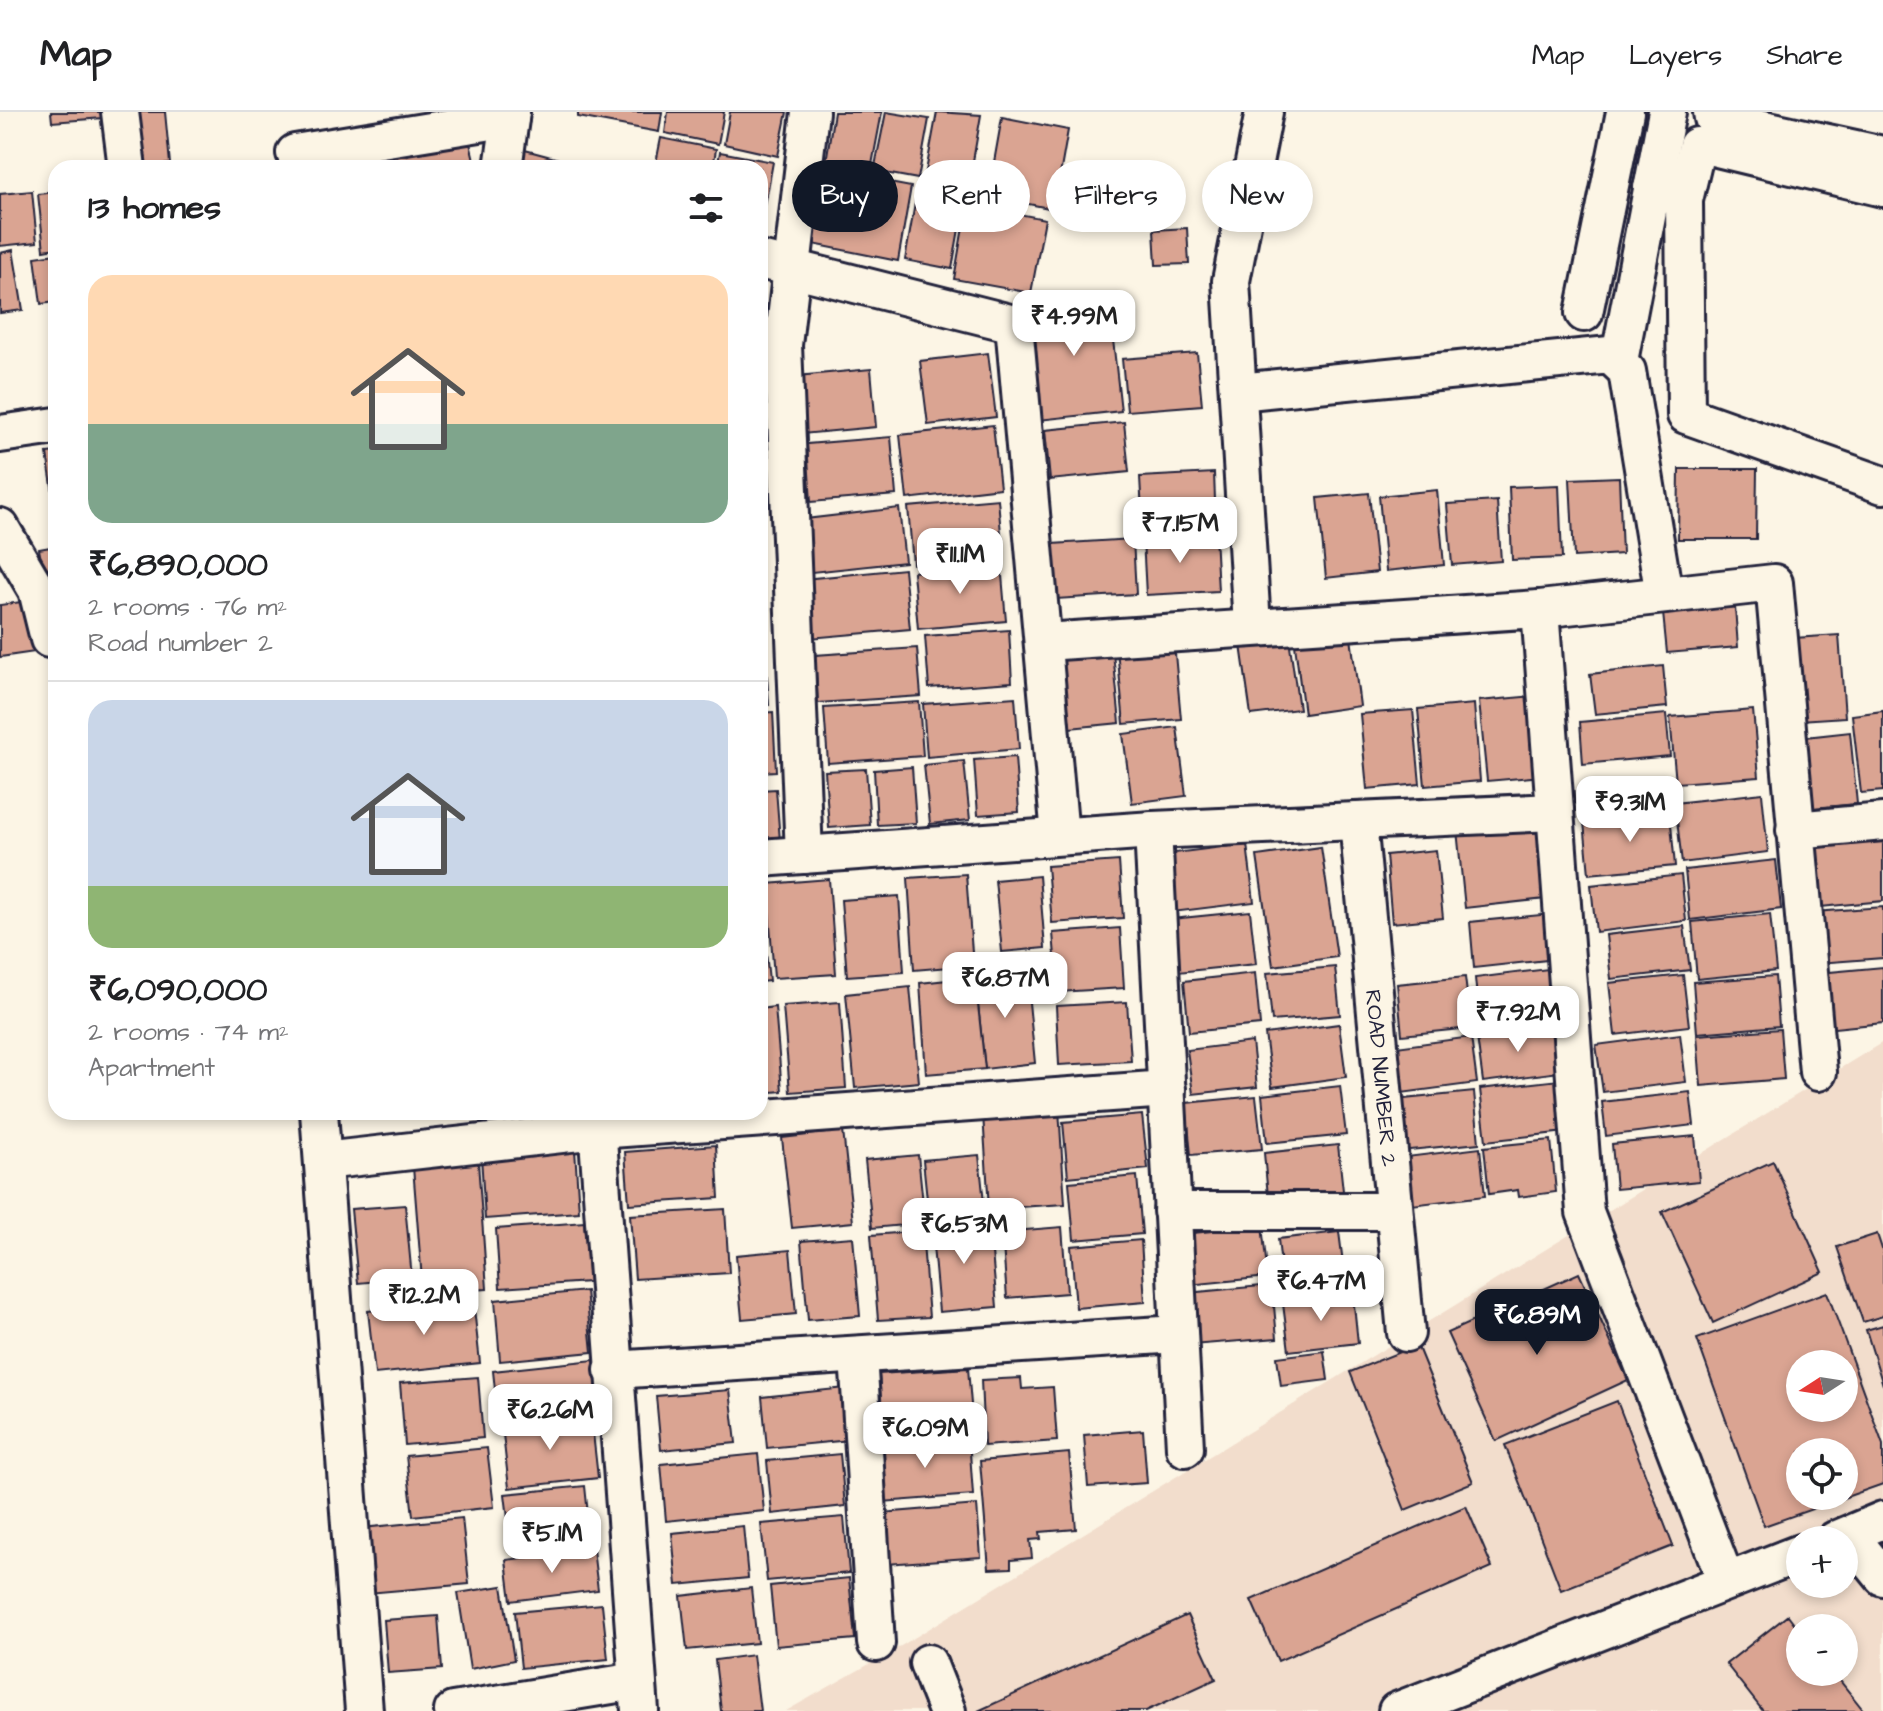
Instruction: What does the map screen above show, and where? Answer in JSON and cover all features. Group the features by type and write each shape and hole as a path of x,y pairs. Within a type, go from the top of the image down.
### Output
{"street":[{"path":"120,112 126,160"},
{"path":"804,855 773,393 783,345 776,263 810,112"},
{"path":"1252,626 1231,281 1264,112"},
{"path":"1584,313 1625,112"},
{"path":"1667,112 1668,194 1686,415 1883,485"},
{"path":"1712,112 1713,118 1883,155"},
{"path":"295,153 510,115 504,160"},
{"path":"1619,361 1668,194 1697,146 1709,146 1883,188"},
{"path":"776,263 1014,324 1060,836"},
{"path":"1238,392 1598,354 1619,361 1627,371 1664,595"},
{"path":"0,434 48,427"},
{"path":"0,527 37,590 48,635"},
{"path":"1044,642 1540,609 1774,583 1818,1072"},
{"path":"1540,609 1585,1212 1726,1581"},
{"path":"768,857 1153,830 1555,812"},
{"name":"ROAD NUMBER 2","path":"1358,821 1406,1333"},
{"path":"1795,830 1883,822"},
{"path":"1153,830 1185,1448"},
{"path":"768,1111 1167,1089"},
{"path":"320,1120 364,1711"},
{"path":"323,1161 596,1121 638,1696 453,1711"},
{"path":"1172,1211 1394,1211"},
{"path":"613,1370 1178,1334"},
{"path":"858,1355 876,1643"},
{"path":"1858,1530 1883,1520"},
{"path":"1858,1553 1883,1577"},
{"path":"1397,1711 1786,1558"},
{"path":"928,1663 947,1711"}],"shaded area":[{"path":"1883,1042 1883,1711 786,1711 896,1649"}],"building":[{"path":"51,112 102,112 103,118 52,122"},
{"path":"139,112 165,112 170,160 143,160"},
{"path":"578,112 662,112 659,132 578,117"},
{"path":"668,112 724,112 718,144 665,133"},
{"path":"730,112 787,112 778,156 724,144"},
{"path":"834,112 882,112 873,160 826,160"},
{"path":"886,112 929,119 921,160 914,160 914,178 898,175 898,160 876,160"},
{"path":"937,112 981,115 973,160 928,160"},
{"path":"1002,117 1068,130 1063,160 1046,160 1046,207 1030,204 1030,160 994,160"},
{"path":"467,131 474,160 378,160 376,153"},
{"path":"661,138 716,149 714,160 657,160"},
{"path":"525,150 562,160 522,160"},
{"path":"720,152 762,160 718,160"},
{"path":"768,161 773,162 768,189"},
{"path":"898,185 911,187 898,261 813,244 815,232 898,232"},
{"path":"32,191 37,242 0,246 0,194"},
{"path":"48,193 48,249 44,250 38,194"},
{"path":"914,209 914,232 958,232 952,269 905,260"},
{"path":"1030,216 1045,219 1031,293 954,279 962,232 1030,232"},
{"path":"1186,228 1189,264 1156,265 1154,232 1186,232"},
{"path":"13,250 23,310 0,313 0,253"},
{"path":"48,255 48,303 41,304 35,257"},
{"path":"1108,295 1121,411 1039,420 1026,304"},
{"path":"988,353 996,417 928,425 920,361"},
{"path":"1197,353 1202,405 1127,411 1122,359"},
{"path":"871,369 876,427 802,434 797,376"},
{"path":"1124,422 1129,472 1050,480 1045,430"},
{"path":"993,425 1000,488 907,499 900,435"},
{"path":"891,437 896,495 811,502 807,444"},
{"path":"1679,469 1757,469 1756,539 1678,539"},
{"path":"1214,473 1216,527 1143,531 1140,477"},
{"path":"1619,477 1622,554 1574,557 1570,479"},
{"path":"1559,485 1562,558 1512,560 1509,487"},
{"path":"1437,490 1444,565 1386,571 1379,496"},
{"path":"1369,493 1377,572 1326,578 1318,498"},
{"path":"998,499 1003,556 913,564 908,507"},
{"path":"1497,501 1501,561 1452,565 1447,504"},
{"path":"899,508 905,562 812,572 806,519"},
{"path":"1215,535 1218,591 1146,595 1143,539"},
{"path":"1133,539 1136,594 1056,599 1052,544"},
{"path":"48,547 48,599 39,549"},
{"path":"1001,564 1006,621 918,629 913,572"},
{"path":"904,569 910,629 810,638 804,579"},
{"path":"35,600 42,651 0,657 0,605"},
{"path":"1735,607 1738,647 1667,653 1663,613"},
{"path":"1009,630 1012,682 929,688 925,636"},
{"path":"1350,630 1360,706 1304,714 1294,637"},
{"path":"1839,635 1845,717 1800,720 1794,638"},
{"path":"1289,639 1299,709 1251,715 1241,645"},
{"path":"1174,643 1181,719 1124,724 1117,649"},
{"path":"917,648 921,696 818,703 815,655"},
{"path":"1113,653 1120,723 1070,728 1063,658"},
{"path":"1663,666 1667,707 1595,714 1590,674"},
{"path":"1534,696 1542,776 1487,781 1479,701"},
{"path":"1015,697 1019,749 927,757 923,704"},
{"path":"919,702 923,756 828,763 824,708"},
{"path":"1474,704 1480,781 1425,786 1418,709"},
{"path":"1413,710 1420,784 1367,789 1360,714"},
{"path":"1753,710 1759,777 1676,783 1670,717"},
{"path":"1883,711 1883,791 1861,793 1852,715"},
{"path":"768,712 773,712 776,771 768,772"},
{"path":"1666,714 1670,756 1583,764 1580,722"},
{"path":"1177,727 1186,796 1132,803 1123,734"},
{"path":"1850,732 1857,804 1813,808 1806,737"},
{"path":"1015,757 1019,812 978,815 974,760"},
{"path":"964,761 970,820 930,824 924,765"},
{"path":"912,767 916,823 877,825 874,770"},
{"path":"866,769 870,825 829,828 825,771"},
{"path":"776,789 780,841 768,842 768,790"},
{"path":"1762,793 1768,852 1682,863 1675,803"},
{"path":"1670,814 1675,866 1589,874 1584,822"},
{"path":"1537,821 1545,899 1465,908 1457,830"},
{"path":"1883,836 1883,901 1810,908 1804,843"},
{"path":"1247,844 1254,902 1173,912 1166,854"},
{"path":"1321,847 1337,957 1273,966 1257,856"},
{"path":"1436,850 1443,918 1392,923 1386,855"},
{"path":"1776,860 1781,909 1690,920 1685,870"},
{"path":"1119,861 1123,918 1052,923 1047,866"},
{"path":"966,874 973,965 914,970 908,878"},
{"path":"1681,875 1686,921 1596,932 1591,885"},
{"path":"1039,876 1045,948 1002,952 995,880"},
{"path":"829,879 836,974 774,978 768,884"},
{"path":"899,896 904,972 847,976 841,900"},
{"path":"1883,907 1883,958 1818,963 1814,912"},
{"path":"1250,911 1256,964 1178,972 1172,919"},
{"path":"1551,914 1556,959 1474,968 1470,922"},
{"path":"1770,914 1776,971 1697,979 1692,922"},
{"path":"1684,926 1690,970 1611,979 1606,935"},
{"path":"1120,928 1124,988 1058,992 1053,933"},
{"path":"1335,967 1340,1015 1272,1021 1267,973"},
{"path":"1883,967 1883,1023 1825,1029 1819,973"},
{"path":"1548,969 1554,1019 1480,1028 1475,978"},
{"path":"1026,972 1035,1063 985,1069 975,977"},
{"path":"1255,973 1260,1025 1189,1032 1184,981"},
{"path":"1683,975 1689,1026 1615,1035 1609,983"},
{"path":"1775,976 1779,1026 1697,1033 1693,982"},
{"path":"975,977 985,1069 926,1074 920,983"},
{"path":"1465,977 1471,1028 1402,1035 1397,984"},
{"path":"910,987 919,1082 855,1088 846,994"},
{"path":"840,1002 846,1088 790,1092 783,1006"},
{"path":"1127,1002 1131,1061 1059,1065 1056,1006"},
{"path":"775,1007 782,1091 768,1092 768,1008"},
{"path":"1339,1024 1346,1077 1272,1087 1265,1034"},
{"path":"1554,1027 1560,1072 1483,1082 1477,1037"},
{"path":"1780,1029 1784,1079 1701,1086 1697,1035"},
{"path":"1680,1034 1686,1082 1603,1092 1596,1045"},
{"path":"1471,1037 1477,1083 1402,1093 1396,1047"},
{"path":"1252,1042 1257,1087 1193,1094 1187,1050"},
{"path":"1559,1080 1565,1132 1486,1141 1480,1089"},
{"path":"1340,1086 1346,1135 1267,1143 1262,1095"},
{"path":"1474,1092 1479,1143 1400,1151 1394,1100"},
{"path":"1690,1092 1694,1125 1606,1136 1602,1102"},
{"path":"1256,1096 1262,1149 1191,1155 1186,1103"},
{"path":"1059,1109 1065,1204 989,1209 983,1114"},
{"path":"1142,1115 1148,1169 1068,1177 1063,1122"},
{"path":"843,1131 853,1222 792,1228 782,1138"},
{"path":"1695,1136 1699,1181 1616,1189 1612,1144"},
{"path":"1551,1140 1556,1192 1519,1197 1518,1190 1489,1194 1484,1147"},
{"path":"716,1145 719,1198 629,1204 625,1152"},
{"path":"1338,1145 1344,1200 1269,1207 1264,1153"},
{"path":"1480,1148 1485,1196 1404,1206 1398,1158"},
{"path":"575,1149 579,1212 485,1219 481,1156"},
{"path":"918,1155 925,1223 872,1228 865,1160"},
{"path":"979,1155 985,1213 929,1219 923,1160"},
{"path":"1773,1161 1823,1272 1713,1323 1662,1212"},
{"path":"478,1162 487,1289 423,1293 413,1167"},
{"path":"1137,1176 1142,1234 1074,1240 1069,1182"},
{"path":"405,1205 412,1278 358,1283 351,1209"},
{"path":"725,1209 729,1273 635,1279 630,1215"},
{"path":"989,1219 997,1307 939,1312 931,1224"},
{"path":"584,1222 589,1282 500,1288 496,1229"},
{"path":"1262,1226 1268,1277 1188,1285 1183,1234"},
{"path":"1062,1227 1067,1293 1007,1298 1002,1232"},
{"path":"922,1231 929,1317 878,1320 871,1235"},
{"path":"1339,1232 1346,1286 1284,1293 1278,1239"},
{"path":"1877,1234 1883,1252 1883,1316 1863,1322 1837,1247"},
{"path":"853,1237 860,1316 808,1320 801,1241"},
{"path":"1141,1240 1145,1302 1076,1308 1071,1246"},
{"path":"790,1250 796,1314 742,1319 736,1255"},
{"path":"1579,1273 1628,1380 1496,1441 1447,1333"},
{"path":"1272,1285 1277,1338 1192,1345 1187,1293"},
{"path":"586,1291 592,1352 500,1361 495,1300"},
{"path":"1827,1292 1848,1350 1786,1350 1786,1422 1858,1422 1858,1377 1883,1445 1883,1484 1858,1493 1858,1438 1786,1438 1786,1510 1809,1510 1764,1526 1697,1339"},
{"path":"1353,1296 1358,1343 1289,1351 1283,1304"},
{"path":"473,1299 480,1363 375,1374 368,1311"},
{"path":"1883,1325 1883,1385 1866,1330"},
{"path":"1417,1345 1473,1482 1405,1510 1350,1372"},
{"path":"1324,1351 1328,1380 1281,1386 1277,1357"},
{"path":"594,1360 599,1408 498,1418 493,1371"},
{"path":"968,1368 973,1428 884,1434 879,1374"},
{"path":"478,1377 483,1438 405,1445 400,1383"},
{"path":"1021,1378 1022,1389 1053,1387 1057,1441 984,1446 981,1380"},
{"path":"845,1388 850,1440 767,1448 762,1397"},
{"path":"730,1390 736,1443 661,1450 656,1396"},
{"path":"1617,1401 1673,1546 1561,1590 1505,1445"},
{"path":"591,1415 598,1478 509,1488 502,1425"},
{"path":"1143,1430 1147,1483 1088,1487 1084,1435"},
{"path":"969,1438 973,1495 882,1502 878,1444"},
{"path":"487,1448 494,1507 413,1516 406,1456"},
{"path":"1069,1453 1076,1529 1040,1532 1041,1539 1030,1540 1032,1558 1011,1560 1011,1568 989,1569 980,1461"},
{"path":"758,1454 764,1511 666,1521 661,1464"},
{"path":"840,1454 845,1506 772,1514 767,1461"},
{"path":"585,1486 591,1543 512,1551 505,1494"},
{"path":"977,1505 981,1557 886,1564 882,1513"},
{"path":"1466,1506 1492,1567 1278,1661 1251,1600"},
{"path":"844,1517 849,1573 767,1581 761,1524"},
{"path":"462,1518 469,1584 368,1593 362,1528"},
{"path":"743,1526 748,1578 677,1585 672,1533"},
{"path":"593,1549 598,1590 511,1601 506,1560"},
{"path":"849,1578 855,1639 776,1646 770,1586"},
{"path":"502,1586 514,1660 470,1669 458,1593"},
{"path":"751,1588 757,1643 687,1650 681,1596"},
{"path":"602,1604 608,1659 521,1668 515,1612"},
{"path":"1187,1615 1216,1679 1146,1711 978,1711"},
{"path":"438,1616 442,1669 388,1673 384,1620"},
{"path":"1786,1617 1786,1686 1844,1686 1864,1711 1763,1711 1726,1664"},
{"path":"753,1655 760,1711 721,1711 715,1660"}]}
